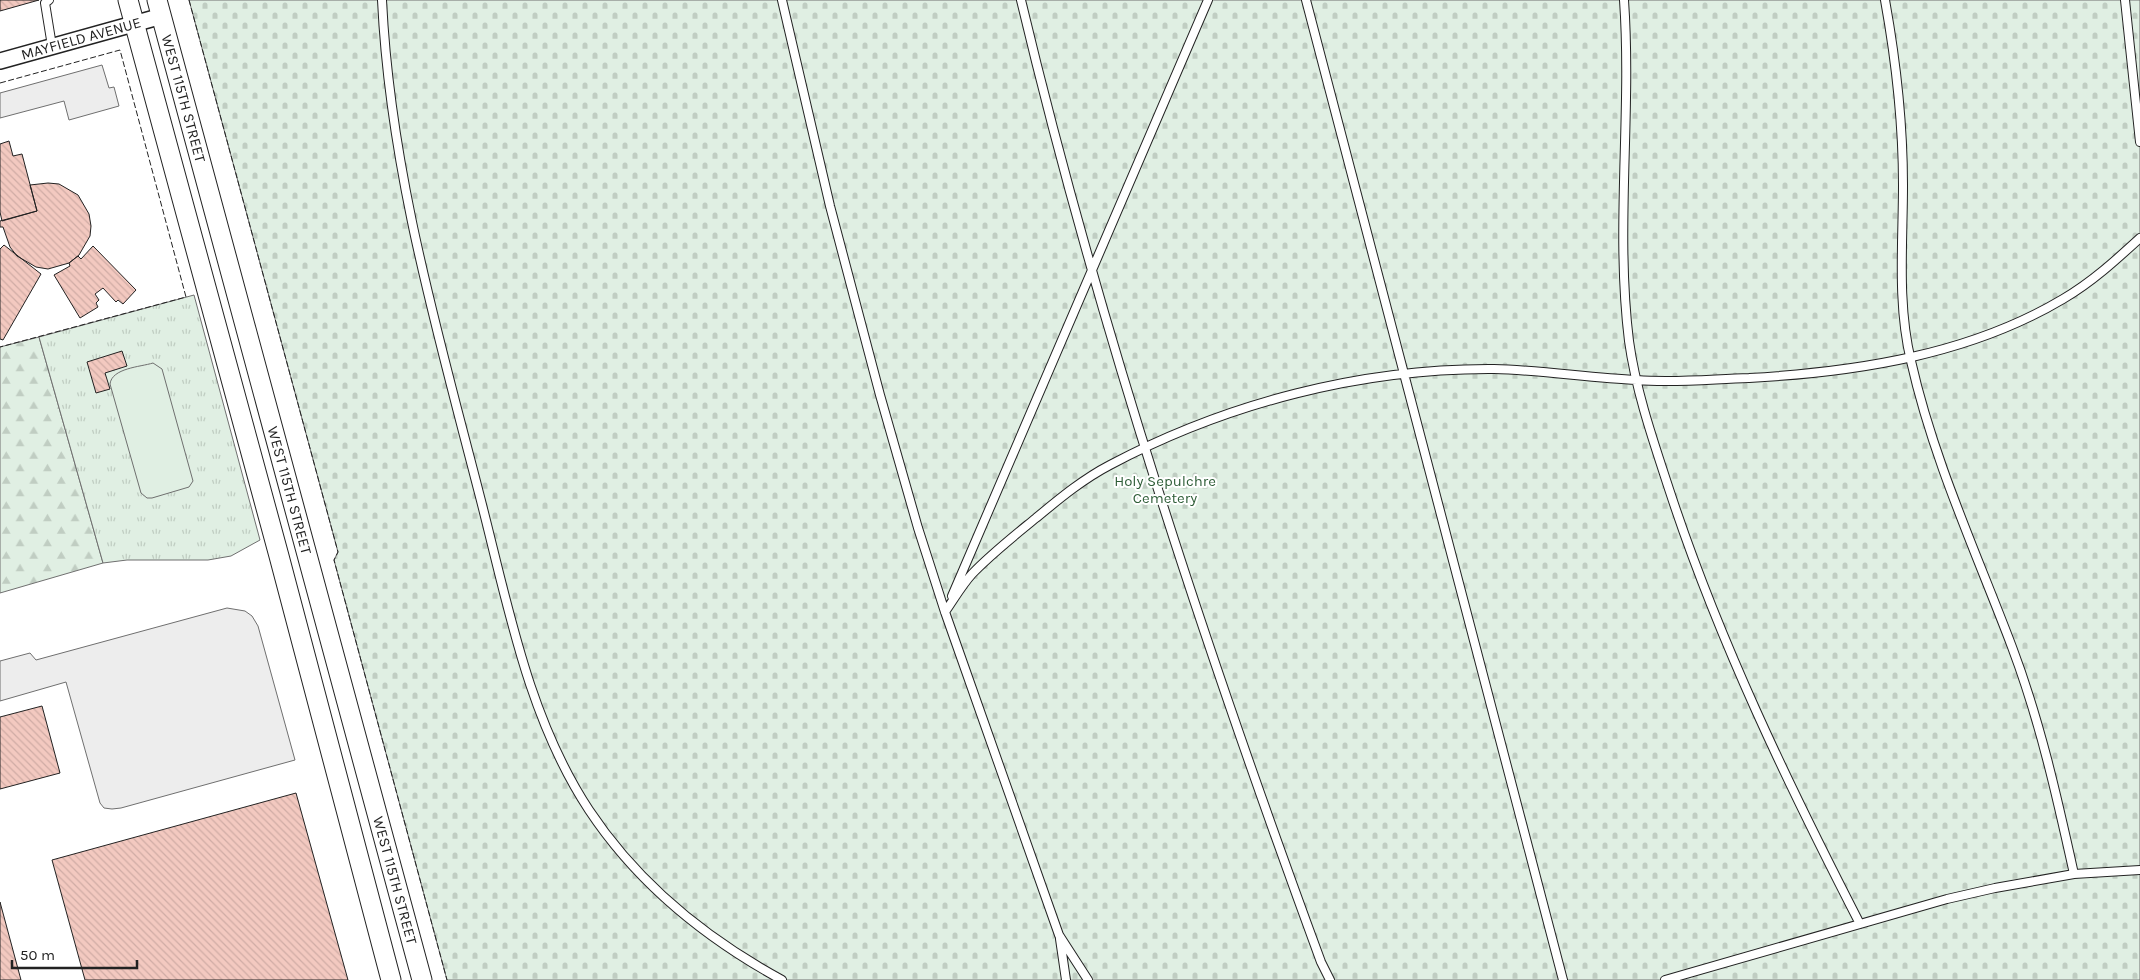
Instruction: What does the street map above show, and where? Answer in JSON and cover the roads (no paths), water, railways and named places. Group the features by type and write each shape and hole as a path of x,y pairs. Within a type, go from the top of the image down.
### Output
{"street":[{"name":"WEST 115TH STREET","path":"128,0 282,566 391,980"},
{"name":"MAYFIELD AVENUE","path":"0,60 134,23 159,8"},
{"name":"WEST 115TH STREET","path":"159,8 422,980"}],"lane":[{"path":"49,0 45,3 52,46"},
{"path":"382,0 392,113 407,202 430,304 511,616 540,713 553,746 588,809 635,868 690,921 750,962 782,980"},
{"path":"782,0 830,206 859,318 918,528 945,612 1059,935 1066,980"},
{"path":"1021,0 1092,269 1195,606 1263,804 1321,962 1330,980"},
{"path":"945,612 1208,0"},
{"path":"1306,0 1563,980"},
{"path":"1623,0 1627,56 1623,266 1630,344 1637,380 1669,489 1696,569 1777,756 1860,924"},
{"path":"1885,0 1894,57 1902,149 1903,292 1910,358 1918,393 1947,480 2012,648 2040,730 2053,777 2074,874"},
{"path":"2125,0 2140,142"},
{"path":"945,612 970,576 1005,543 1078,485 1108,466 1179,431 1267,402 1348,382 1404,373 1492,369 1674,381 1809,374 1910,358 1986,335 2039,312 2084,286 2140,238"},
{"path":"1664,980 1946,899 2074,874 2140,870"},
{"path":"1059,935 1088,980"},
{"path":"1321,962 1324,980"}],"park label":[{"name":"Holy Sepulchre Cemetery","path":"1165,490"}]}
